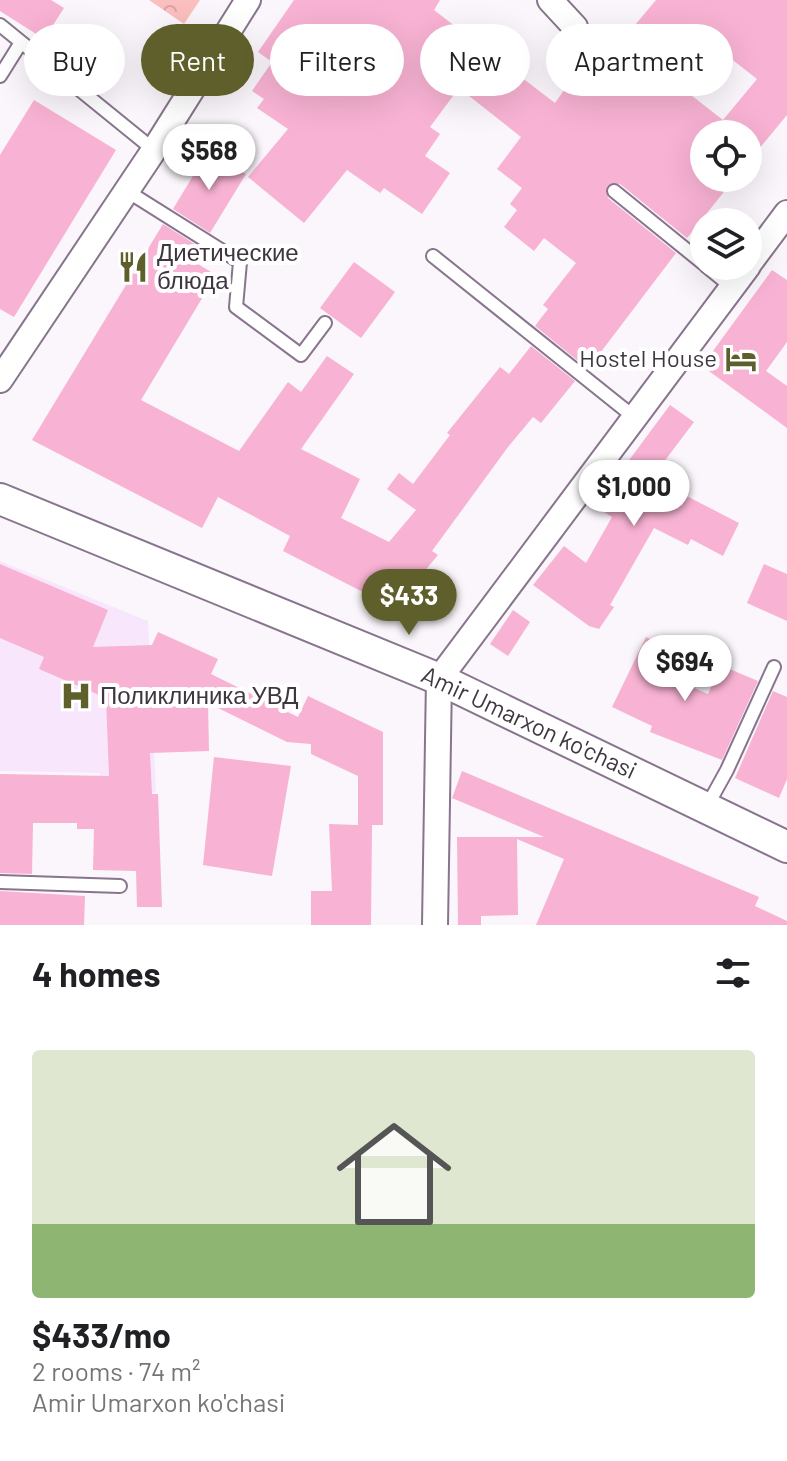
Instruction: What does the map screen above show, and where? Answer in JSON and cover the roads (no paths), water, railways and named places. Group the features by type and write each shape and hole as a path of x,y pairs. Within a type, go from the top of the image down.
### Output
{"street":[{"path":"0,380 154,150 248,0"},
{"path":"550,0 572,24"},
{"path":"762,247 787,213"},
{"path":"435,925 439,679 737,280"},
{"name":"Amir Umarxon ko'chasi","path":"0,499 439,679 787,847"}],"lane":[{"path":"0,25 154,150"},
{"path":"0,76 20,44"},
{"path":"127,191 240,262 236,307 301,355 325,323"},
{"path":"614,191 690,253"},
{"path":"433,256 634,417"},
{"path":"723,280 732,287"},
{"path":"706,808 727,770 774,667"},
{"path":"0,882 120,886"}],"place":[{"name":"Диетические блюда","path":"133,267"},
{"name":"Hostel House","path":"741,359"},
{"name":"Поликлиника УВД","path":"76,696"}]}
